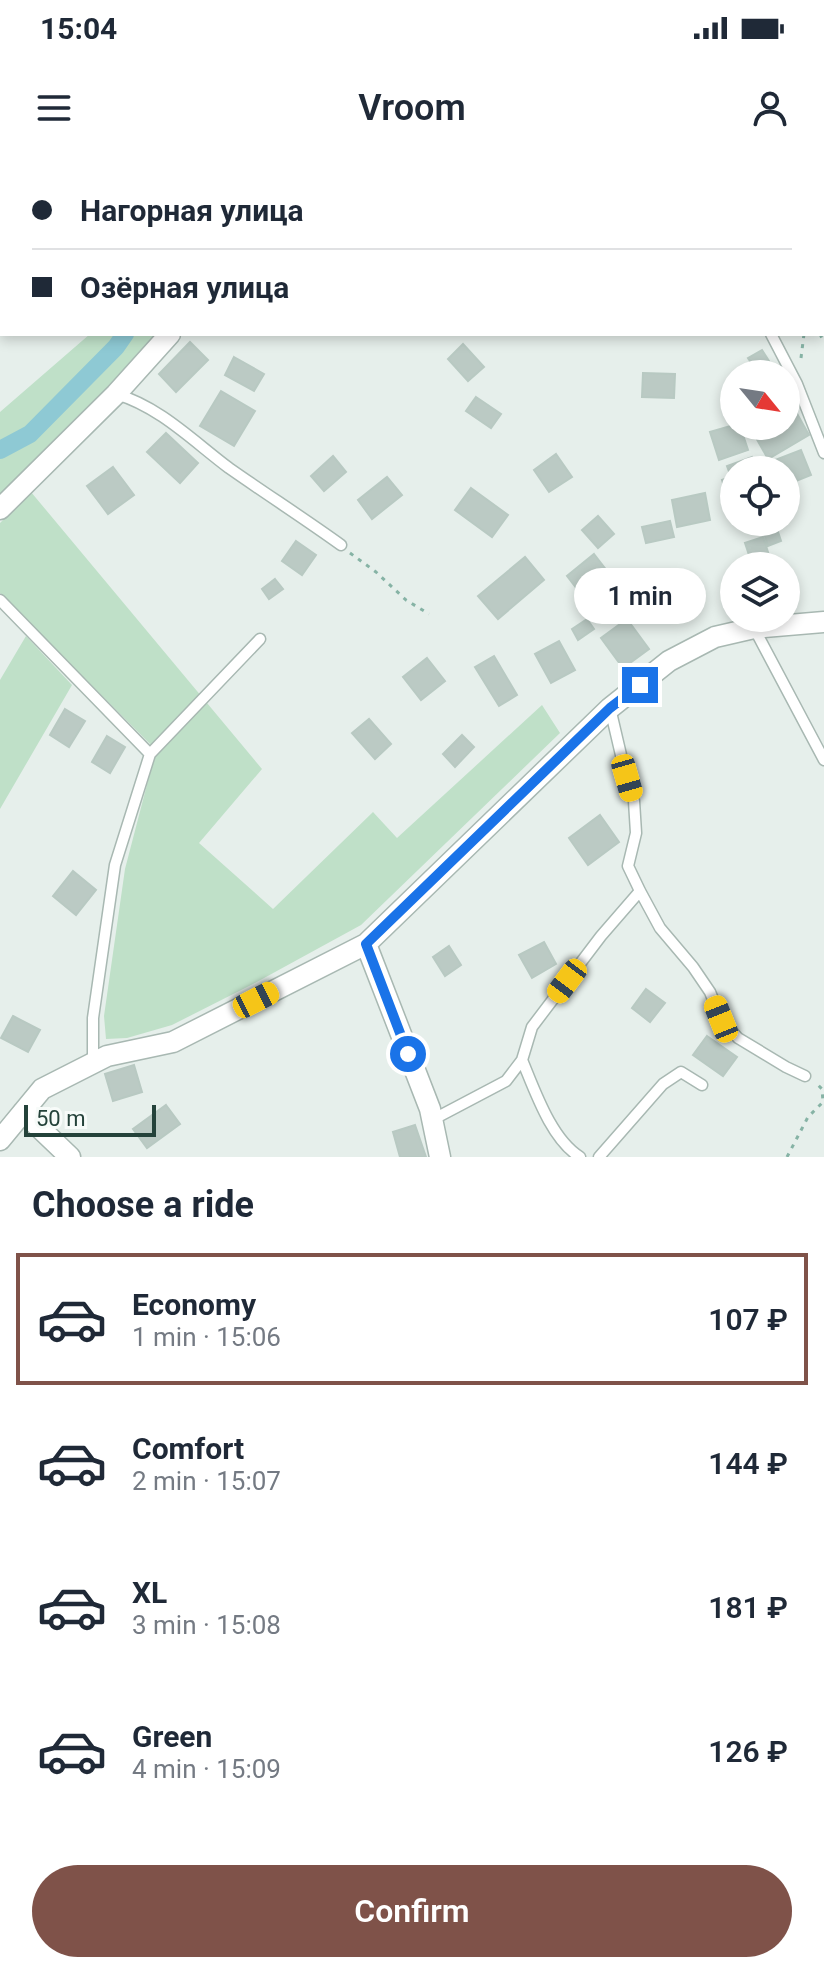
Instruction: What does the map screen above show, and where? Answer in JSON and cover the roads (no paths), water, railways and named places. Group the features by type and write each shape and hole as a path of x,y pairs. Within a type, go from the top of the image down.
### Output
{"street":[{"path":"0,509 116,394 168,336"},
{"path":"800,624 824,622"},
{"path":"0,1140 42,1089 107,1056 173,1042 366,944 610,708 669,661 715,637 737,632"},
{"path":"366,944 430,1109 440,1157"},
{"path":"23,1112 70,1157"}],"lane":[{"path":"772,336 797,384 824,453"},
{"path":"116,394 137,400 156,412 231,469 341,545"},
{"path":"0,600 150,754"},
{"path":"756,632 824,760"},
{"path":"93,1063 93,1018 115,865 150,754 260,639"},
{"path":"610,708 634,801 636,833 628,866 640,891 660,928 710,992 721,1019 738,1038 805,1076"},
{"path":"432,1120 506,1081 522,1060 532,1027 601,936 640,891"},
{"path":"522,1060 548,1118 567,1149 580,1157"},
{"path":"599,1157 663,1084 681,1072 702,1085"}],"waterway":[{"path":"0,450 30,434 124,336"}]}
